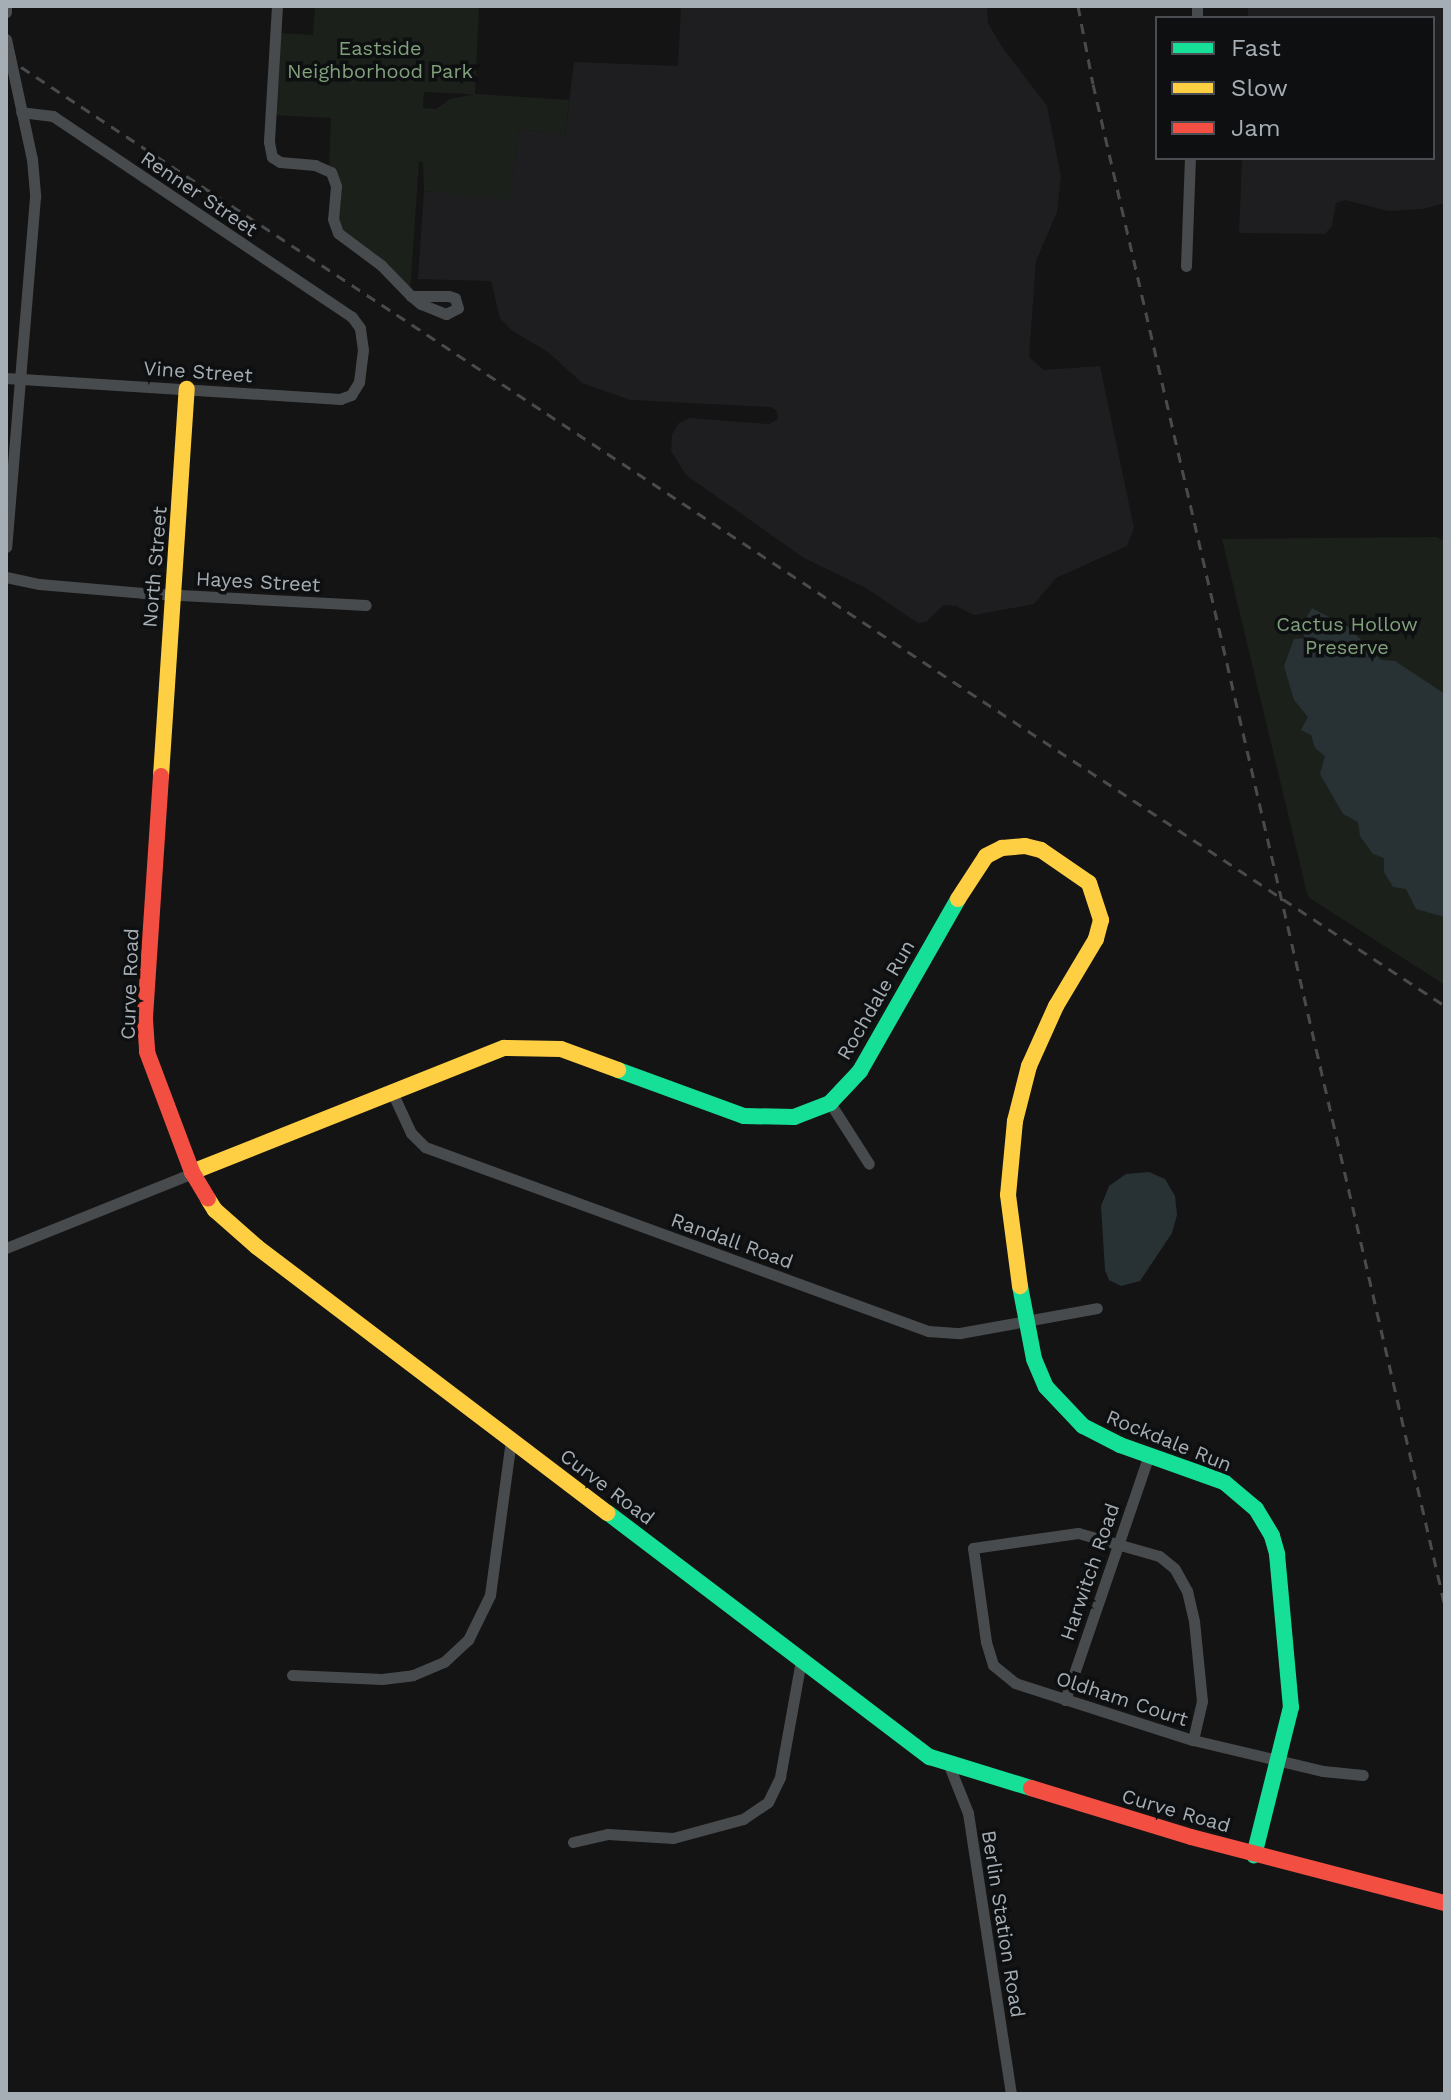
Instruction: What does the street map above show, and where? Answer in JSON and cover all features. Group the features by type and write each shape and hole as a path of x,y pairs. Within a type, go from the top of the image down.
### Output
{"street":[{"path":"277,6 269,142 272,157 280,162 323,167 335,178 334,227 411,296"},
{"path":"6,39 8,66 21,112 35,197 12,378 6,547"},
{"name":"Renner Street","path":"21,112 53,116 352,317 360,328 362,362"},
{"path":"1186,266 1190,160"},
{"name":"Vine Street","path":"12,378 340,399 356,390 362,362"},
{"name":"North Street","path":"163,749 187,389"},
{"name":"Hayes Street","path":"6,577 39,584 173,595 366,605"},
{"name":"Curve Road","path":"163,749 146,1037 159,1091 193,1172 206,1198 234,1229 930,1757 1254,1855 1445,1903"},
{"name":"Rochdale Run","path":"193,1172 504,1048 530,1046 561,1049 744,1116 794,1117 830,1103 860,1071 975,869 986,856 1002,848 1041,850 1089,883 1101,920 1096,939 1050,1018 1029,1066 1015,1121 1008,1195 1015,1258"},
{"name":"Randall Road","path":"392,1092 411,1133 425,1147 878,1314 945,1334 1097,1308"},
{"path":"830,1103 869,1164"},
{"path":"6,1248 193,1172"},
{"name":"Rockdale Run","path":"1015,1258 1039,1374 1069,1416 1097,1436 1224,1482 1256,1509 1272,1536 1278,1565 1291,1707 1280,1761 1254,1855"},
{"path":"292,1675 382,1679 413,1675 444,1662 468,1640 490,1595 511,1440"},
{"name":"Harwitch Road","path":"1065,1700 1149,1455"},
{"name":"Oldham Court","path":"1119,1544 1078,1533 973,1548 986,1642 993,1665 1015,1683 1193,1740 1323,1771 1363,1775"},
{"path":"1119,1544 1159,1556 1174,1568 1187,1591 1194,1621 1202,1701 1193,1740"},
{"path":"573,1842 608,1834 673,1838 743,1819 768,1802 780,1777 801,1660"},
{"name":"Berlin Station Road","path":"948,1763 968,1813 1011,2094"}],"shaded area":[{"path":"681,6 987,6 988,23 1002,47 1047,106 1061,176 1057,212 1036,261 1029,357 1044,370 1100,366 1134,528 1127,546 1056,578 1034,604 974,615 956,606 944,605 926,622 918,623 866,588 804,558 686,475 671,451 672,435 679,423 689,418 769,424 778,419 777,411 771,407 630,400 582,383 548,352 511,330 500,318 491,281 418,279 424,191 509,199 519,129 565,135 574,62 678,66"},
{"path":"1248,6 1445,6 1445,203 1423,209 1388,211 1345,200 1336,203 1332,226 1325,234 1239,233 1242,160 1435,160 1435,16 1248,16"},
{"path":"1312,608 1348,627 1381,660 1395,661 1445,694 1445,917 1416,909 1406,889 1393,887 1384,872 1384,858 1373,854 1360,836 1358,822 1343,814 1320,774 1325,756 1315,748 1311,735 1301,730 1308,717 1294,700 1284,666 1294,639 1305,638 1301,627"},
{"path":"1149,1172 1165,1179 1175,1196 1177,1215 1172,1233 1140,1281 1121,1286 1109,1280 1105,1270 1101,1206 1109,1186 1126,1174"}],"green space":[{"name":"Eastside Neighborhood Park","path":"315,6 479,6 475,94 569,100 565,135 519,129 509,200 424,191 423,163 419,161 410,293 341,233 329,167 331,118 273,115 278,33 313,35","holes":["424,92 470,94 450,99 436,109 423,108"]},
{"name":"Cactus Hollow Preserve","path":"1436,537 1445,541 1445,985 1308,897 1222,539"}],"railway":[{"path":"1078,6 1093,84 1445,1606"},
{"path":"6,57 1445,1006"}],"traffic: fast":[{"path":"618,1070 744,1116 794,1117 830,1103 860,1071 958,899"},
{"path":"1020,1286 1034,1359 1046,1387 1083,1426 1120,1445 1224,1482 1256,1509 1272,1536 1277,1554 1291,1707 1254,1855"},
{"path":"608,1513 930,1757 1031,1788"}],"traffic: slow":[{"path":"161,776 187,389"},
{"path":"958,899 986,856 1002,848 1025,846 1041,850 1089,883 1101,920 1096,939 1056,1006 1029,1066 1015,1121 1008,1195 1020,1286"},
{"path":"192,1172 504,1048 561,1049 618,1070"},
{"path":"208,1199 215,1210 257,1247 608,1513"}],"traffic: jam":[{"path":"161,776 145,1020 147,1052 192,1172 208,1199"},
{"path":"1031,1788 1191,1837 1445,1903"}]}
